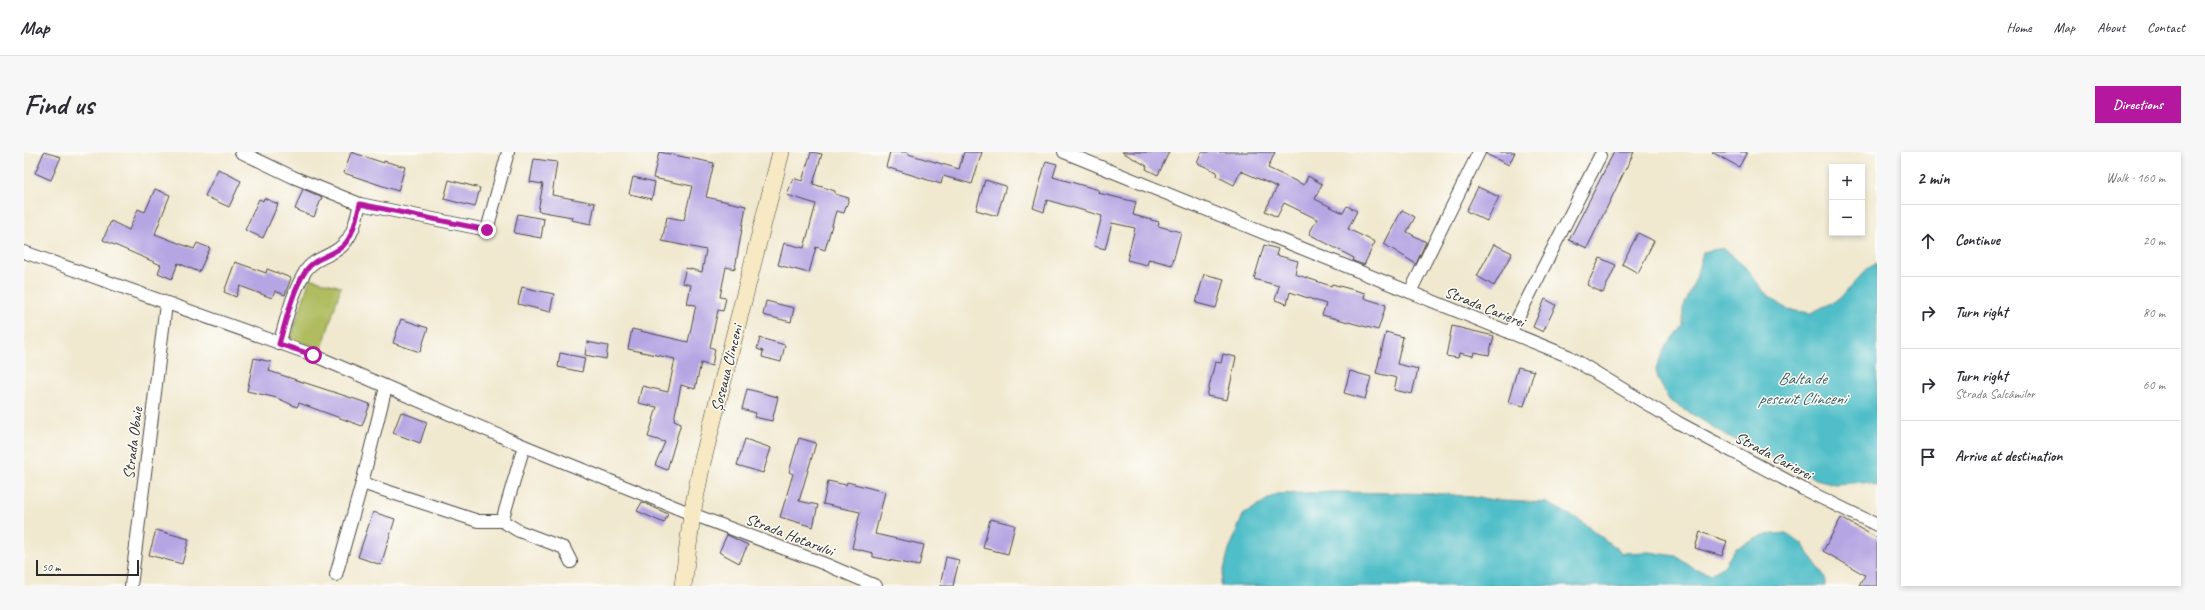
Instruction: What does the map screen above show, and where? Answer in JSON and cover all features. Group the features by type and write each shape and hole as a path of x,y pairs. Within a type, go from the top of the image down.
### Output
{"main road":[{"name":"Șoseaua Clinceni","path":"683,586 692,514 702,462 781,152"}],"street":[{"path":"241,152 293,177 360,204 487,230 508,152"},
{"name":"Strada Carierei","path":"1064,152 1568,356 1677,422 1803,489 1877,525"},
{"path":"1410,292 1479,152"},
{"path":"1510,333 1600,156"},
{"path":"279,344 291,305 305,271 315,262 342,246 352,233 360,204"},
{"name":"Strada Hotarului","path":"24,252 166,304 313,355 524,446 692,514 825,564 876,586"},
{"name":"Strada Obaie","path":"131,586 166,304"},
{"path":"336,575 362,483 386,387"},
{"path":"502,521 524,446"},
{"path":"362,483 478,521 502,521 519,530 564,548 571,562"}],"green space":[{"path":"310,278 341,287 322,349 291,339"}],"water":[{"name":"Balta de pescuit Clinceni","path":"1724,248 1747,269 1764,292 1788,310 1811,313 1839,299 1867,269 1877,263 1877,486 1866,482 1835,484 1816,479 1726,435 1669,400 1658,379 1656,369 1666,347 1683,326 1683,308 1695,281 1703,252"},
{"path":"1336,492 1447,494 1505,501 1547,503 1581,521 1622,553 1649,552 1676,556 1694,569 1710,574 1724,566 1735,549 1764,535 1786,533 1803,545 1825,577 1825,586 1220,586 1228,553 1243,515 1276,494"}],"building":[{"path":"44,152 61,157 51,180 35,173"},
{"path":"351,152 384,163 384,161 405,167 398,191 344,173"},
{"path":"659,152 714,163 706,197 746,206 735,269 726,267 720,297 726,298 723,311 718,310 710,347 715,349 712,366 701,363 695,389 681,385 674,420 681,423 667,470 655,465 665,442 648,437 657,407 638,403 642,386 668,392 675,359 628,349 632,329 688,342 696,305 687,304 691,285 682,283 686,268 702,272 706,250 662,241 667,217 684,220 692,186 653,178"},
{"path":"811,152 822,154 813,184 835,191 835,194 849,198 844,213 836,211 825,250 816,247 809,273 778,265 784,243 804,248 816,204 787,195 793,178 802,181"},
{"path":"890,152 908,152 908,154 959,169 964,152 982,152 972,184 943,176 941,184 886,167"},
{"path":"1122,152 1169,152 1158,175 1146,169 1147,166"},
{"path":"1202,152 1275,152 1268,168 1304,185 1308,176 1322,184 1315,199 1343,213 1347,206 1357,211 1348,229 1375,242 1364,265 1353,261 1354,258 1309,234 1317,219 1284,203 1277,217 1265,211 1277,187 1241,171 1234,185 1216,176 1217,172 1197,163"},
{"path":"1486,152 1515,152 1509,165 1486,154"},
{"path":"1614,152 1634,152 1587,248 1569,240"},
{"path":"1712,152 1747,152 1739,167"},
{"path":"534,159 557,162 552,195 595,203 591,224 571,220 572,217 538,211 543,184 530,182"},
{"path":"1046,161 1057,164 1053,177 1099,190 1098,193 1136,202 1133,215 1159,222 1158,226 1181,232 1172,265 1149,259 1147,265 1127,260 1135,228 1112,223 1105,249 1094,246 1102,216 1047,200 1044,212 1033,208"},
{"path":"218,169 241,181 229,207 205,196"},
{"path":"633,177 655,182 652,199 629,194"},
{"path":"449,180 480,188 475,207 444,199"},
{"path":"985,180 1006,186 997,216 976,210"},
{"path":"1478,187 1499,197 1487,221 1466,211"},
{"path":"155,189 170,195 155,234 194,249 197,243 210,248 199,272 178,263 172,279 158,273 161,265 103,240 111,221 129,230 138,209 145,212"},
{"path":"303,189 322,197 314,217 295,209"},
{"path":"264,198 278,204 263,238 245,230 259,199 263,201"},
{"path":"1402,210 1415,217 1407,232 1426,242 1416,264 1384,244"},
{"path":"518,214 544,219 541,238 514,233"},
{"path":"1638,233 1654,241 1638,273 1622,264"},
{"path":"1494,244 1512,253 1494,286 1477,276"},
{"path":"1264,245 1278,249 1276,255 1298,261 1295,274 1331,286 1332,284 1365,293 1364,298 1386,305 1378,330 1322,315 1326,304 1290,292 1287,304 1275,300 1279,286 1254,279"},
{"path":"1600,258 1616,265 1603,293 1587,285"},
{"path":"235,262 266,273 267,269 291,278 285,295 275,291 272,298 240,286 236,297 224,292"},
{"path":"1204,274 1224,279 1216,308 1196,303"},
{"path":"522,287 554,294 550,312 518,304"},
{"path":"1545,299 1556,305 1543,332 1533,327"},
{"path":"766,301 794,308 791,322 763,315"},
{"path":"401,319 428,328 420,352 393,343"},
{"path":"1452,326 1494,336 1489,355 1474,352 1473,356 1459,353 1458,358 1446,356"},
{"path":"1386,332 1403,337 1397,364 1418,369 1412,394 1394,390 1397,378 1376,373"},
{"path":"760,338 785,345 781,362 762,357 763,351 757,349"},
{"path":"587,342 608,346 606,359 585,355"},
{"path":"560,353 585,358 582,372 558,367"},
{"path":"1223,354 1236,357 1227,400 1207,396 1215,362 1221,363"},
{"path":"254,358 271,362 269,371 370,404 362,426 299,403 297,407 277,398 247,391"},
{"path":"1518,367 1534,371 1524,406 1508,402"},
{"path":"1350,371 1371,377 1365,399 1344,393"},
{"path":"747,389 778,397 772,421 754,417 756,413 742,409"},
{"path":"401,412 427,422 420,443 393,433"},
{"path":"799,438 816,443 799,501 818,505 813,527 780,517 793,474 789,472"},
{"path":"745,439 771,448 763,473 737,465"},
{"path":"828,481 846,485 847,482 885,492 875,534 924,545 919,566 873,557 873,553 852,548 860,512 823,504"},
{"path":"642,502 668,514 664,523 637,511"},
{"path":"373,512 395,519 381,565 358,557"},
{"path":"1841,518 1877,538 1877,586 1859,586 1865,575 1823,551"},
{"path":"990,519 1015,525 1008,554 983,548"},
{"path":"156,530 189,539 182,564 149,555"},
{"path":"1700,532 1727,541 1722,556 1695,548"},
{"path":"727,535 748,545 739,563 719,552"},
{"path":"946,557 959,560 953,586 940,586"}],"route":[{"path":"313,355 279,344 291,305 305,271 315,262 342,246 352,233 360,204 397,213 487,230"}]}
